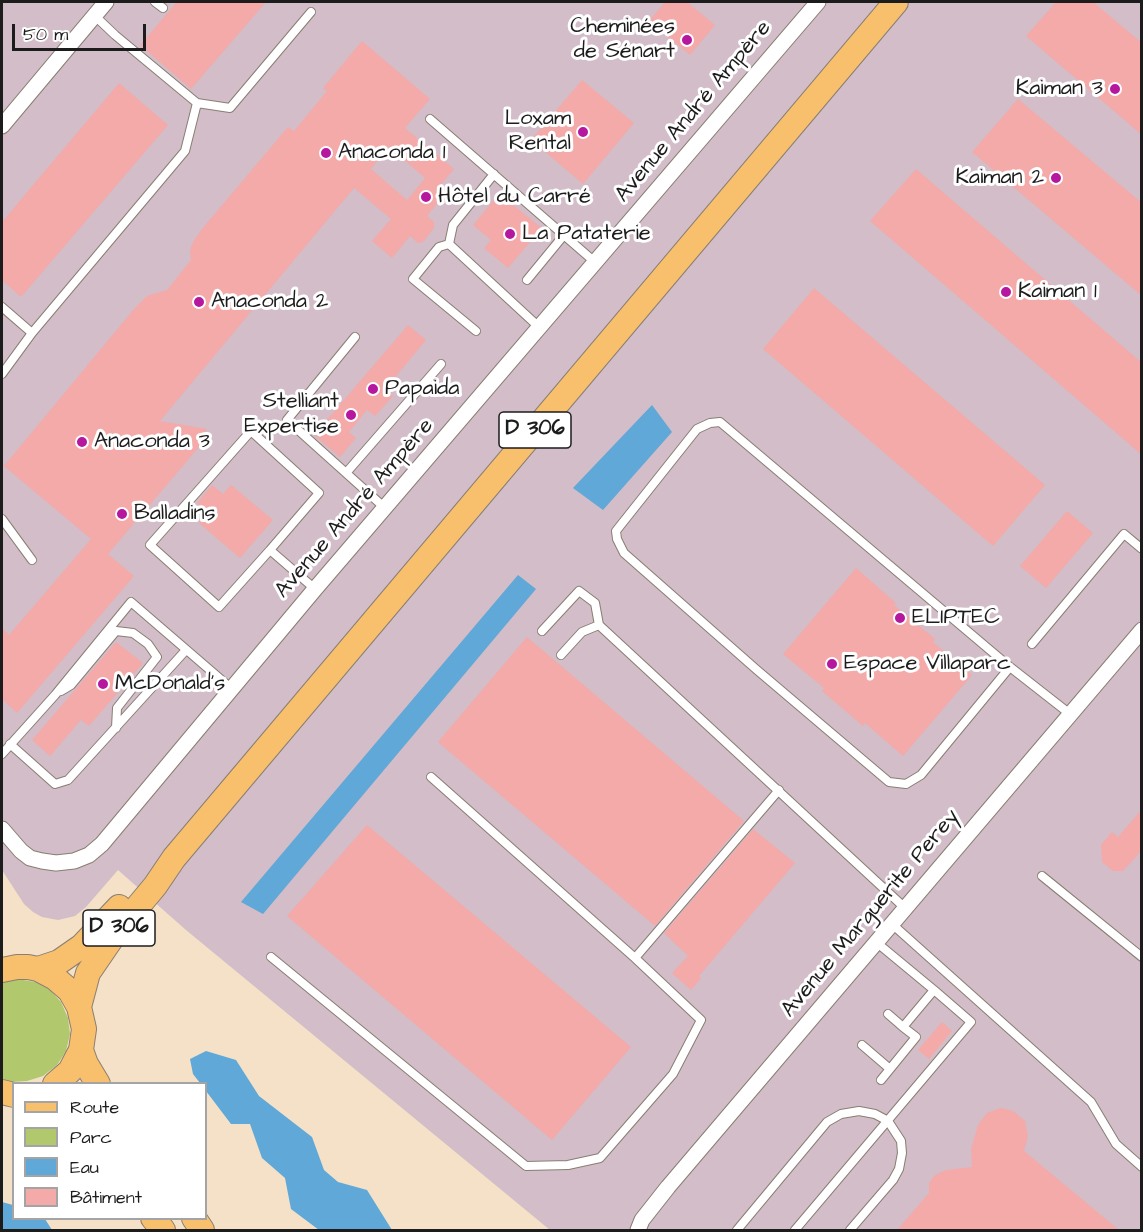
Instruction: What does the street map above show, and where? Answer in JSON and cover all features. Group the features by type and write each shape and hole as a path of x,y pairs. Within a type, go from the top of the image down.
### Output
{"main road":[{"name":"D 306","path":"79,1007 87,973 174,858 896,2"},
{"name":"D 306","path":"14,965 59,962 81,946 148,877 174,858"},
{"path":"14,965 55,978 70,991 79,1007 84,1029 81,1050 70,1071 56,1082"},
{"path":"81,1050 86,1065 97,1082"}],"street":[{"path":"2,126 106,2"},
{"name":"Avenue André Ampère","path":"2,829 30,858 56,862 74,861 88,855 102,844 315,590 818,2"},
{"name":"Avenue Marguerite Perey","path":"638,1230 642,1220 668,1187 1142,630"}],"lane":[{"path":"155,2 163,8"},
{"path":"94,15 197,104 230,108 311,12"},
{"path":"2,374 32,333 185,151 197,104"},
{"path":"430,119 596,263"},
{"path":"449,244 453,225 494,174"},
{"path":"526,280 564,236"},
{"path":"449,244 540,328"},
{"path":"449,244 439,247 413,279 476,332"},
{"path":"2,307 32,333"},
{"path":"355,337 286,420 385,508"},
{"path":"346,473 441,364"},
{"path":"1010,667 921,775 906,784 889,782 624,553 616,531 698,429 710,423 720,422 1010,667 1070,714"},
{"path":"251,430 319,493 270,550 219,607 150,545 251,430"},
{"path":"2,519 32,560"},
{"path":"1032,644 1124,534 1142,549"},
{"path":"270,550 315,590"},
{"path":"542,631 579,591 595,603 599,625 905,908"},
{"path":"2,754 55,695 131,602 232,689"},
{"path":"561,655 582,632 599,625"},
{"path":"55,695 71,685 116,631 133,633 148,644 157,657 117,708 116,728"},
{"path":"10,744 55,784 68,780 186,651"},
{"path":"271,957 526,1166 568,1165 600,1158 673,1074 701,1020 635,958 431,777"},
{"path":"635,958 779,790"},
{"path":"1042,876 1142,957"},
{"path":"892,924 1091,1102 1116,1144 1142,1167"},
{"path":"795,1230 971,1022 876,942"},
{"path":"903,1027 934,990"},
{"path":"881,1080 916,1037 888,1014"},
{"path":"862,1045 890,1070"},
{"path":"737,1230 827,1122 841,1114 859,1111 875,1114 888,1121 901,1141 902,1153 899,1169 893,1180 850,1230"}],"shaded area":[{"path":"2,2 1141,2 1141,1230 550,1230 186,930 118,870 86,907 75,916 58,920 42,917 24,904 2,870"}],"green space":[{"path":"18,979 35,982 50,990 61,1002 68,1018 70,1034 66,1051 57,1065 43,1076 27,1081 10,1082 2,1079 2,982"}],"water":[{"path":"652,405 672,432 603,510 573,488"},
{"path":"518,575 536,589 263,914 241,902"},
{"path":"206,1051 236,1060 259,1096 312,1137 324,1170 338,1182 367,1190 392,1230 319,1230 291,1209 285,1178 262,1158 250,1124 231,1124 207,1092 207,1082 199,1082 193,1074 190,1059"},
{"path":"2,1202 12,1205 12,1220 46,1220 52,1230 2,1230"}],"building":[{"path":"177,2 266,2 191,89 140,45"},
{"name":"Cheminées de Sénart","path":"665,2 687,2 715,25 690,55 649,21"},
{"name":"Kaiman 3","path":"1056,2 1093,2 1142,43 1142,135 1026,36"},
{"path":"362,41 430,99 405,128 454,169 438,188 445,194 427,216 434,222 434,228 423,242 418,243 410,236 392,258 372,241 391,219 354,188 160,421 207,429 201,437 203,442 108,554 134,576 17,713 2,699 2,628 9,635 91,539 4,466 134,309 147,296 167,290 191,260 190,250 202,229 288,127 294,131 327,91 323,88","holes":["389,147 425,178 407,200 371,169"]},
{"name":"Loxam Rental","path":"582,80 634,123 583,184 531,140"},
{"path":"119,83 168,125 21,297 2,280 2,222"},
{"name":"Kaiman 2","path":"1018,99 1142,203 1142,296 972,152"},
{"name":"Kaiman 1","path":"916,169 1142,363 1142,455 870,221"},
{"name":"La Pataterie","path":"499,194 542,228 508,268 484,248 491,240 473,225"},
{"path":"814,288 1045,485 993,546 763,349"},
{"name":"Papaida","path":"408,325 426,340 392,381 397,385 390,394 393,396 375,416 367,410 349,432 356,438 340,457 314,435"},
{"path":"212,485 223,494 231,485 273,520 240,558 199,523 208,512 197,503"},
{"path":"1067,511 1093,533 1046,588 1020,566"},
{"name":"Espace Villaparc","path":"856,568 896,603 894,605 935,639 933,642 972,675 903,756 865,723 863,726 822,691 824,688 783,654"},
{"path":"527,637 744,821 655,926 438,742"},
{"name":"McDonald's","path":"116,642 143,663 89,726 81,720 50,756 32,740"},
{"path":"1142,809 1142,850 1123,871 1113,871 1102,862 1101,845 1112,832 1118,837"},
{"path":"367,825 631,1047 552,1140 287,916"},
{"path":"753,829 795,863 699,976 701,978 691,990 672,973 688,956 664,933"},
{"path":"942,1022 952,1031 929,1059 918,1050"},
{"path":"1001,1108 1013,1111 1025,1121 1028,1136 1024,1151 1119,1230 897,1230 929,1193 929,1183 935,1175 946,1170 972,1167 971,1149 978,1125 987,1113"}],"place":[{"name":"Cheminées de Sénart","path":"687,40"},
{"name":"Kaiman 3","path":"1115,89"},
{"name":"Loxam Rental","path":"583,132"},
{"name":"Anaconda 1","path":"326,153"},
{"name":"Kaiman 2","path":"1056,178"},
{"name":"Hôtel du Carré","path":"426,197"},
{"name":"La Pataterie","path":"510,234"},
{"name":"Kaiman 1","path":"1006,292"},
{"name":"Anaconda 2","path":"199,302"},
{"name":"Papaida","path":"373,389"},
{"name":"Stelliant Expertise","path":"351,415"},
{"name":"Anaconda 3","path":"82,442"},
{"name":"Balladins","path":"122,514"},
{"name":"ELIPTEC","path":"900,618"},
{"name":"Espace Villaparc","path":"832,664"},
{"name":"McDonald's","path":"103,684"}]}
